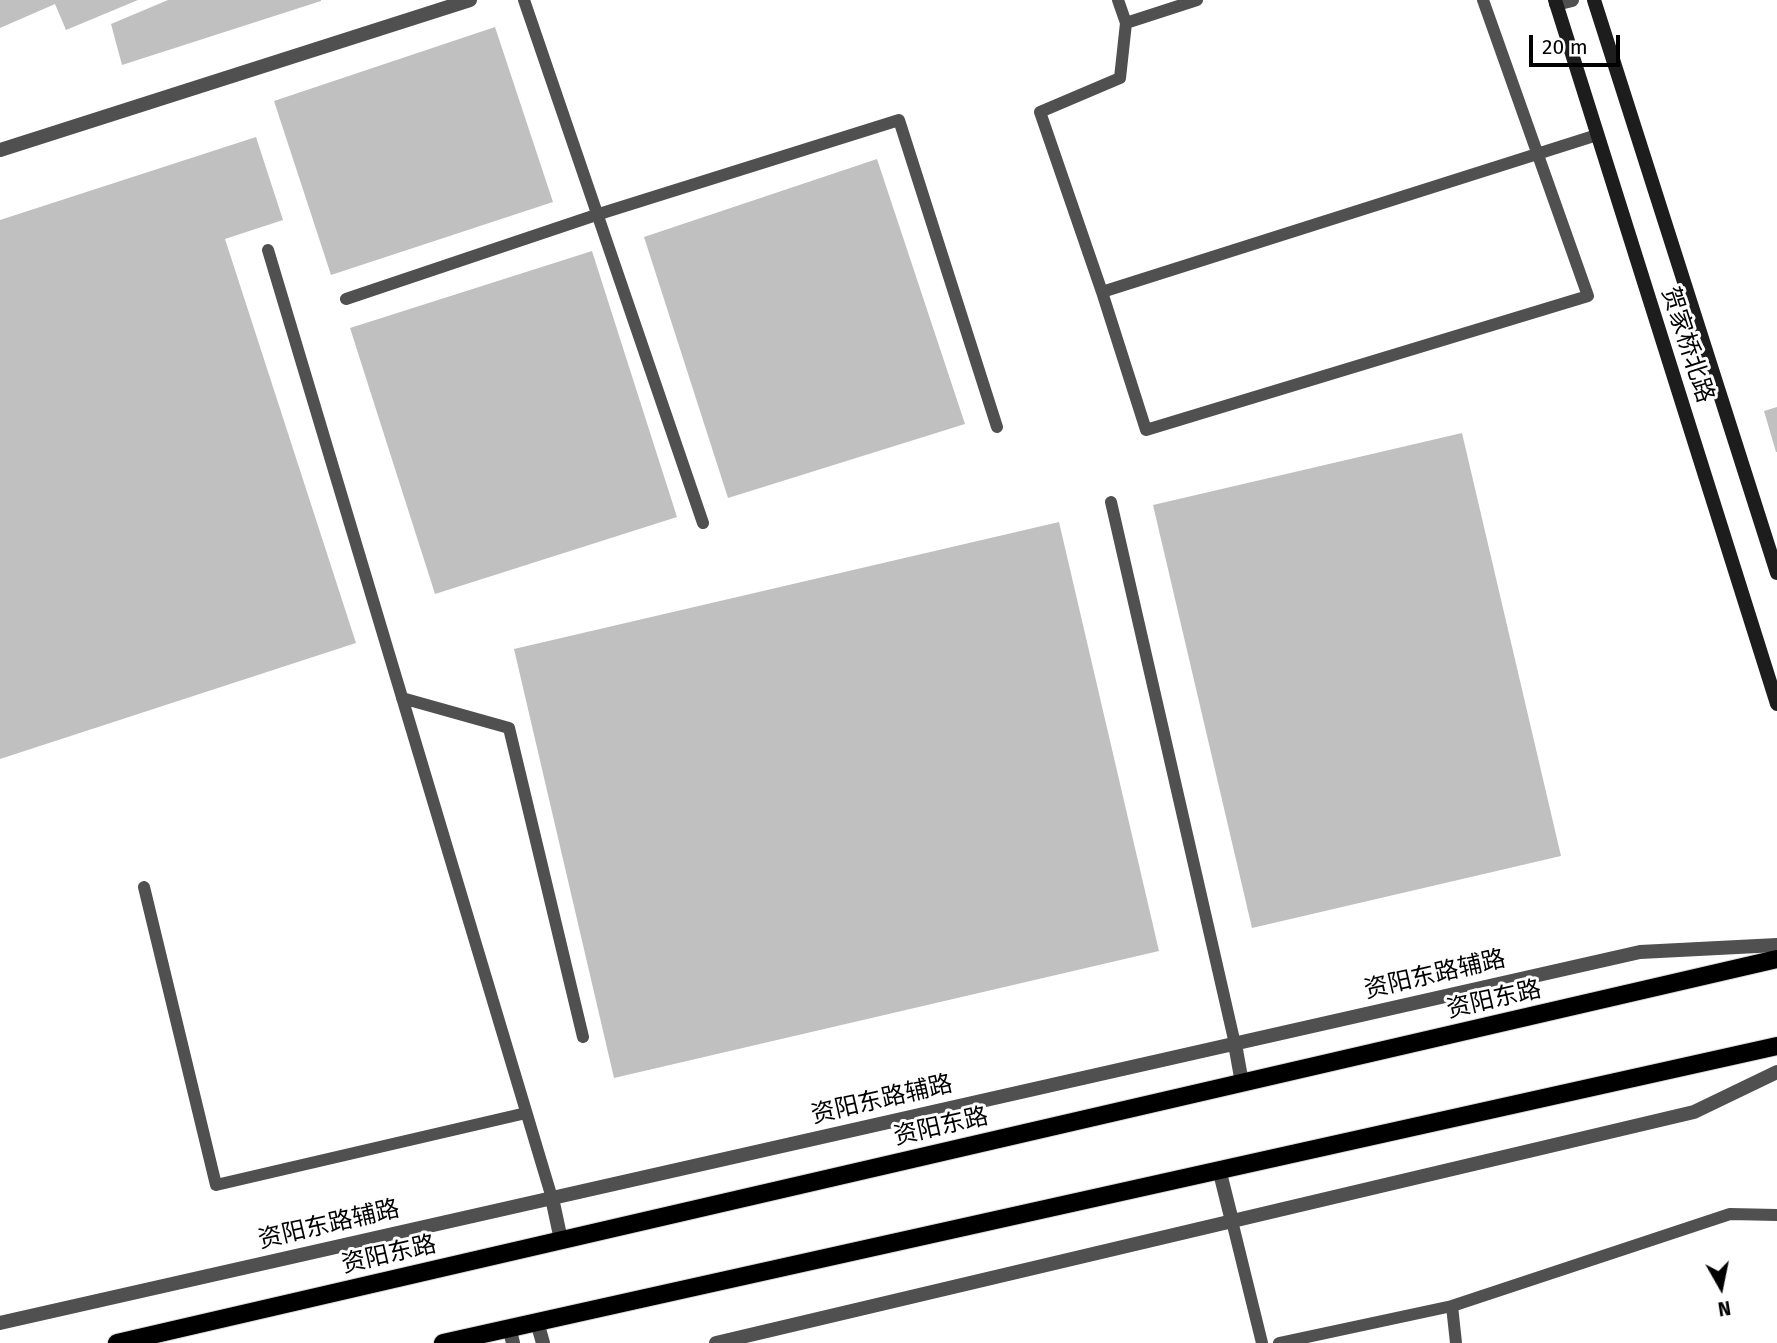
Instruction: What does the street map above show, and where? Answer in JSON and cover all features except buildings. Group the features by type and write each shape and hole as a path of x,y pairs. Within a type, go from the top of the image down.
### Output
{"main road":[{"name":"贺家桥北路","path":"1594,0 1777,573"},
{"name":"贺家桥北路","path":"1555,2 1777,704"},
{"name":"资阳东路","path":"117,1343 1777,959"},
{"path":"443,1343 511,1335 537,1322 1777,1046"}],"street":[{"path":"0,150 470,0"},
{"path":"1555,2 1572,0"},
{"name":"资阳东路辅路","path":"0,1323 1640,952 1777,946"},
{"path":"1235,1044 1242,1083"},
{"path":"716,1343 1694,1112 1777,1072"},
{"path":"1219,1169 1232,1221"},
{"path":"552,1198 561,1240"},
{"path":"537,1322 543,1343"}],"lane":[{"path":"524,0 703,523"},
{"path":"1118,0 1126,23 1120,78 1040,112 1146,430 1588,296 1483,0"},
{"path":"1126,23 1197,0"},
{"path":"346,299 596,215 899,120 997,427"},
{"path":"1102,292 1597,135"},
{"path":"268,250 552,1198"},
{"path":"1111,502 1235,1044"},
{"path":"402,698 509,728 583,1037"},
{"path":"144,887 216,1185 526,1113"},
{"path":"1279,1343 1452,1306 1730,1214 1777,1214"},
{"path":"1232,1221 1262,1343"},
{"path":"1452,1306 1456,1343"}]}
